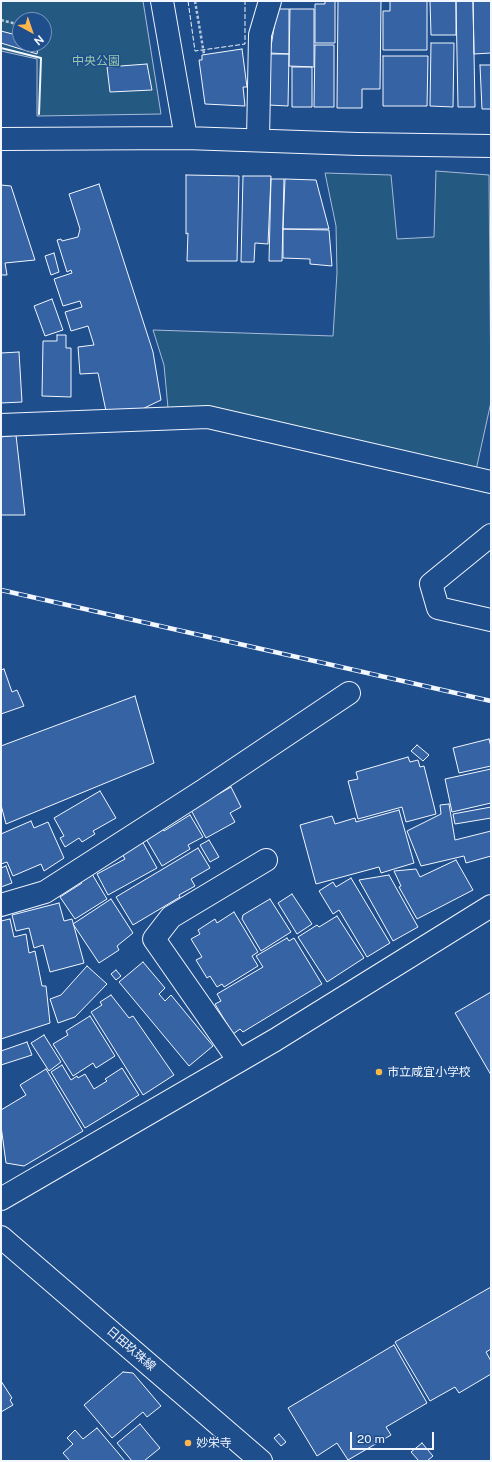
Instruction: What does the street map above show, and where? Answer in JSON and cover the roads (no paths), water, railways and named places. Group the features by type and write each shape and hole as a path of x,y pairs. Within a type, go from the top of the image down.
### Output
{"street":[{"path":"162,1 186,138"},
{"path":"258,140 260,35 270,1"},
{"path":"1,139 186,138 358,144 491,146"},
{"path":"1,425 208,417 491,482"},
{"path":"491,535 431,584 438,608 491,620"},
{"path":"1,905 45,892 204,790 349,693"},
{"path":"239,1061 154,939 171,917 266,860"},
{"path":"1,1199 363,987 491,906"},
{"name":"日田玖珠線","path":"1,1236 261,1461"}],"railway":[{"path":"1,590 491,701"}],"place":[{"name":"市立咸宜小学校","path":"379,1072"},
{"name":"妙栄寺","path":"188,1443"}],"park label":[{"name":"中央公園","path":"96,61"}]}
